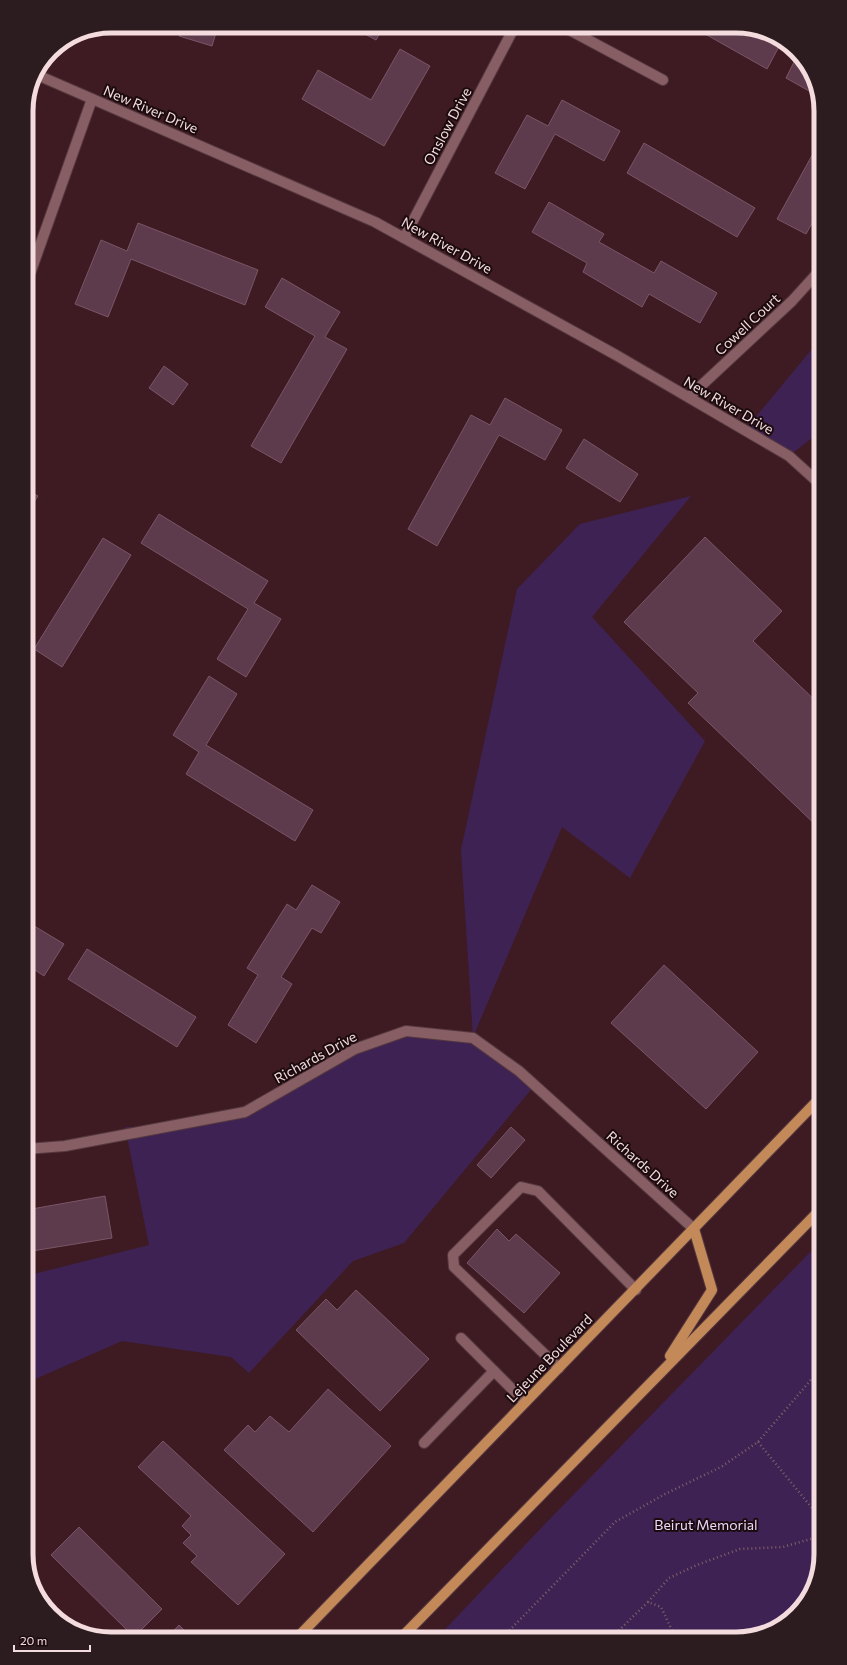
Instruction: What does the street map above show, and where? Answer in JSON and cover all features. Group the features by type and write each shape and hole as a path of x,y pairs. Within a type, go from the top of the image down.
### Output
{"main road":[{"name":"Lejeune Boulevard","path":"303,1632 525,1402 636,1290 814,1104"},
{"path":"407,1632 659,1372 814,1216"},
{"path":"659,1372 712,1290 694,1229"}],"street":[{"name":"Onslow Drive","path":"404,238 511,33"},
{"path":"575,33 663,80"},
{"name":"New River Drive","path":"41,77 375,222 688,397 789,456 814,479"},
{"path":"33,265 92,99"},
{"name":"Cowell Court","path":"688,397 792,302 814,277"},
{"name":"Richards Drive","path":"33,1149 66,1146 245,1112 355,1049 406,1030 473,1038 519,1071 694,1229"},
{"path":"559,1368 454,1267 453,1255 521,1187 538,1191 636,1290"},
{"path":"461,1338 525,1402"},
{"path":"424,1444 494,1371"}],"path":[{"path":"508,1632 615,1522 665,1494 721,1467 758,1442 814,1376"},
{"path":"758,1442 814,1510"},
{"path":"617,1632 648,1602 669,1578 740,1549 783,1547 814,1538"},
{"path":"648,1602 661,1607 673,1632"}],"green space":[{"path":"814,346 814,436 789,456 745,430"},
{"path":"691,496 592,617 705,741 630,878 562,827 473,1037 461,850 517,589 580,524"},
{"path":"406,1031 473,1037 535,1085 404,1243 353,1261 249,1373 231,1357 122,1341 33,1380 33,1274 149,1245 125,1127 172,1127 245,1112 355,1049"},
{"name":"Beirut Memorial","path":"814,1248 814,1554 810,1579 801,1597 791,1609 775,1622 766,1626 736,1632 443,1632 543,1526"}],"building":[{"path":"180,33 216,33 212,46 179,36"},
{"path":"363,33 380,33 376,40"},
{"path":"703,33 741,33 761,37 775,43 779,46 767,69"},
{"path":"400,49 430,66 384,146 302,99 318,70 371,100"},
{"path":"795,60 804,72 811,92 786,78"},
{"path":"562,100 620,131 604,161 555,134 525,189 495,173 527,115 548,126"},
{"path":"644,143 755,208 737,237 627,173"},
{"path":"814,152 814,220 806,234 777,219"},
{"path":"549,202 604,234 599,242 654,273 661,261 717,293 700,323 649,294 642,307 583,272 587,263 532,232"},
{"path":"138,223 258,270 245,305 131,259 108,317 75,304 101,240 127,251"},
{"path":"282,278 340,312 325,337 347,349 281,463 251,446 315,336 265,307"},
{"path":"164,366 188,384 173,405 149,388"},
{"path":"505,398 562,430 545,460 499,435 437,546 408,529 471,415 490,425"},
{"path":"584,439 638,474 620,502 566,468"},
{"path":"33,493 38,496 33,504"},
{"path":"159,514 268,581 254,603 281,619 246,677 217,659 248,609 141,543"},
{"path":"705,537 782,611 753,641 814,699 814,823 688,703 698,693 624,622"},
{"path":"103,538 131,555 62,667 34,649"},
{"path":"209,676 237,694 206,745 313,810 295,841 186,774 199,752 173,735"},
{"path":"312,885 340,902 321,933 312,928 281,977 292,984 256,1043 228,1025 258,975 247,968 287,904 296,910"},
{"path":"33,925 64,944 44,976 33,969"},
{"path":"87,949 196,1017 177,1047 68,979"},
{"path":"664,965 758,1052 706,1109 611,1023"},
{"path":"511,1127 525,1140 491,1178 477,1165"},
{"path":"105,1196 112,1238 33,1251 33,1209"},
{"path":"497,1229 509,1241 516,1234 560,1273 524,1313 467,1263"},
{"path":"356,1290 429,1359 380,1411 296,1330 326,1299 337,1310"},
{"path":"328,1389 391,1446 313,1532 224,1450 248,1425 255,1432 270,1416 289,1432"},
{"path":"163,1441 285,1554 238,1605 191,1562 197,1556 183,1543 191,1535 182,1526 191,1516 138,1467"},
{"path":"79,1527 162,1609 139,1632 129,1632 51,1555"},
{"path":"179,1625 186,1632 172,1632"}]}
